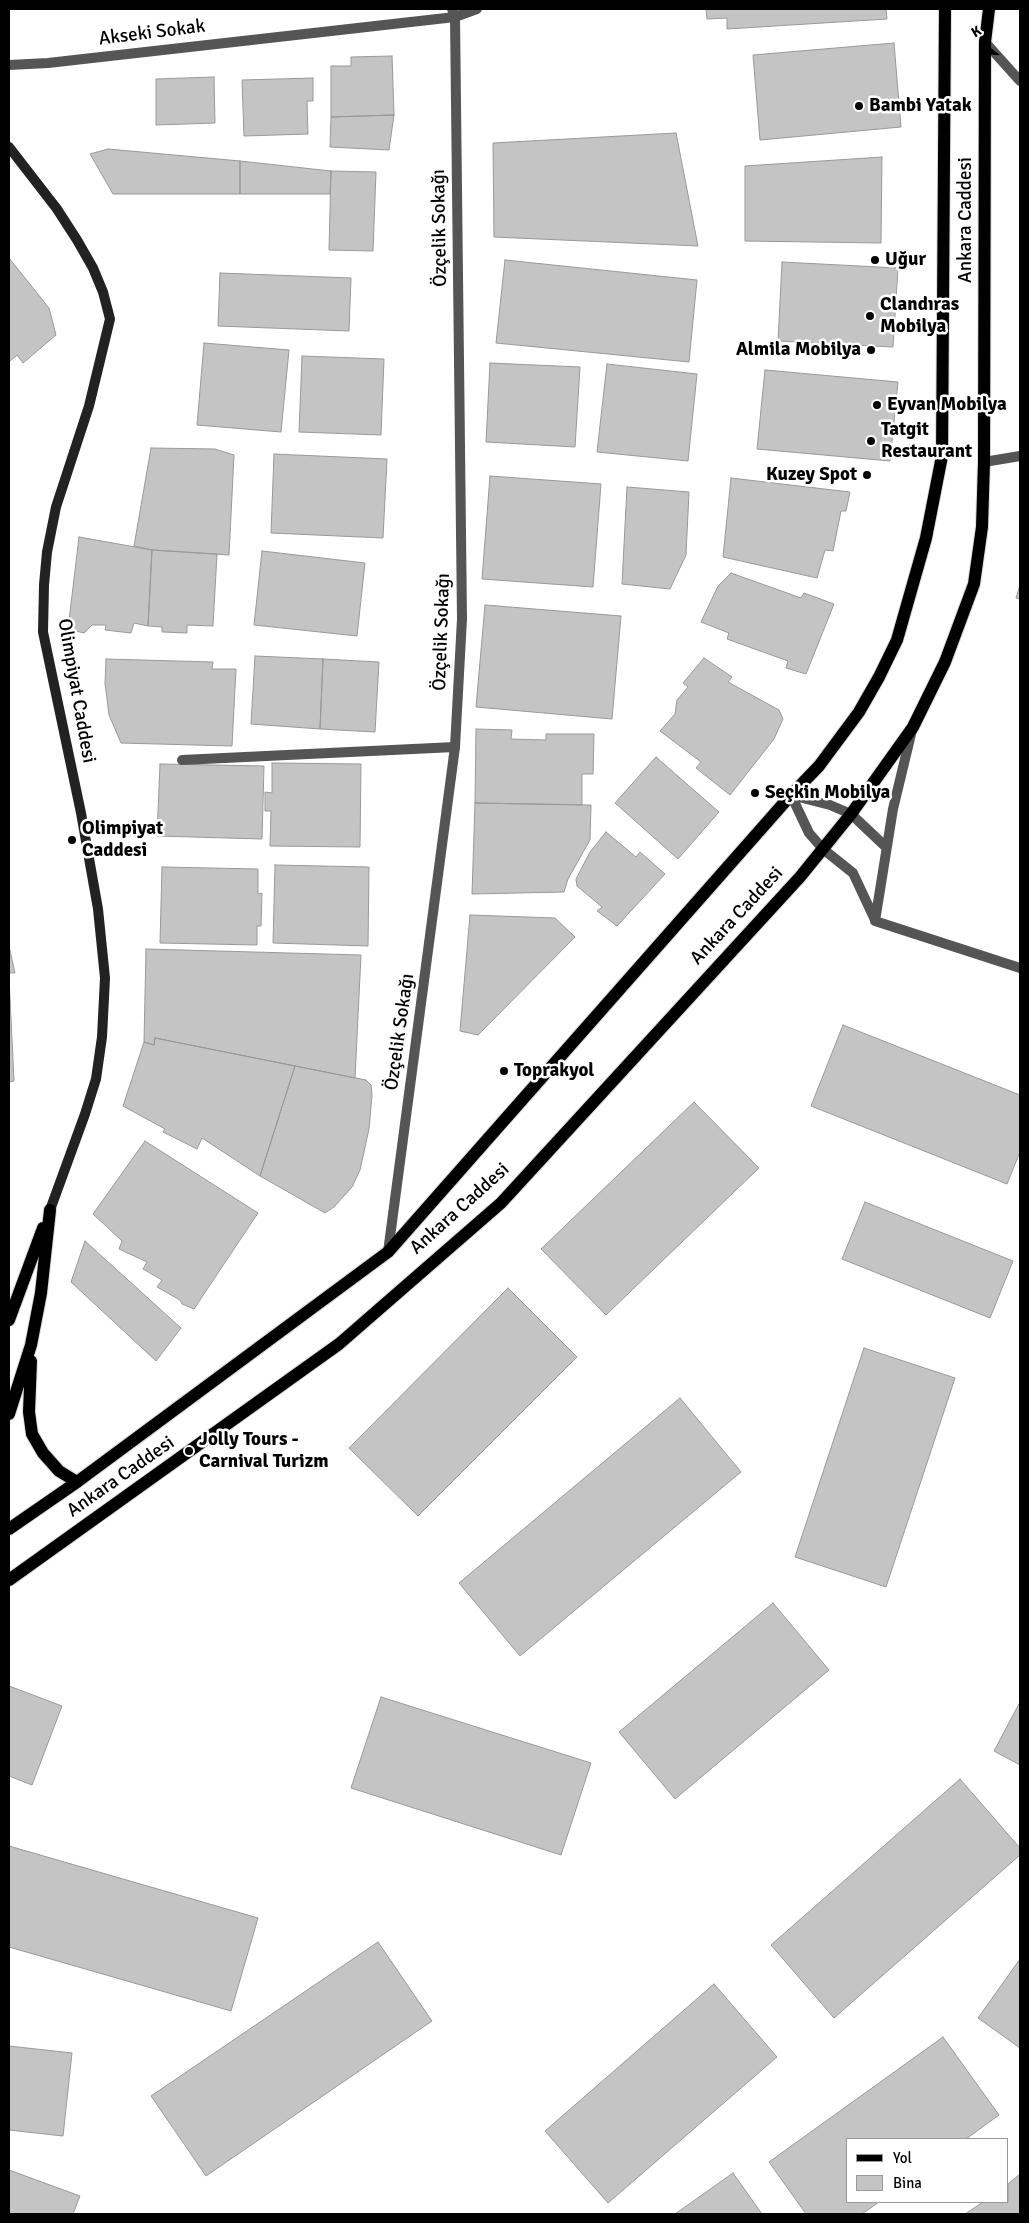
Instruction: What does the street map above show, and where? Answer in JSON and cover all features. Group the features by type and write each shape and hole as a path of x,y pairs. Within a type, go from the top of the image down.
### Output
{"main road":[{"name":"Ankara Caddesi","path":"9,1528 77,1482 388,1252 791,794 819,766 859,712 897,640 926,538 942,456 946,9"},
{"name":"Ankara Caddesi","path":"9,1580 339,1344 501,1202 717,964 800,877 851,814 912,727 945,662 974,584 982,527 984,462 985,42 989,9"},
{"name":"Olimpiyat Caddesi","path":"9,147 57,209 77,240 100,284 110,319 89,406 56,508 47,552 44,585 43,632 81,813 98,909 105,978 102,1036 96,1079 50,1210"},
{"path":"9,1320 50,1210"},
{"path":"9,1414 31,1345 41,1293 50,1210"},
{"path":"31,1345 29,1412 32,1434 43,1453 59,1471 77,1482"}],"street":[{"name":"Akseki Sokak","path":"9,65 48,63 477,9"},
{"name":"Özçelik Sokağı","path":"388,1252 455,747 462,619 454,13"},
{"path":"985,42 1020,80"},
{"path":"984,462 1020,456"},
{"path":"875,921 886,847 912,727"},
{"path":"182,760 455,747"},
{"path":"791,794 851,814 886,847"},
{"path":"791,794 809,832 824,849 853,873 875,921 1020,968"}],"building":[{"path":"706,9 886,9 887,19 727,29 727,18 707,19"},
{"path":"894,43 901,127 760,140 753,55"},
{"path":"392,56 394,115 331,117 331,66 351,66 351,57"},
{"path":"214,77 215,123 156,125 156,79"},
{"path":"313,78 313,101 307,101 308,134 244,136 242,80"},
{"path":"394,115 389,150 330,147 331,117"},
{"path":"676,133 698,246 494,237 493,143"},
{"path":"108,149 240,161 240,194 113,194 90,154"},
{"path":"882,157 881,243 745,241 745,166"},
{"path":"240,161 331,171 330,194 240,194"},
{"path":"331,171 376,172 373,251 329,250"},
{"path":"9,258 49,308 56,335 23,363 17,355 9,362"},
{"path":"505,260 697,280 689,362 496,343"},
{"path":"782,262 898,268 893,347 778,341"},
{"path":"220,273 351,278 349,331 218,326"},
{"path":"204,343 289,350 281,432 197,425"},
{"path":"302,356 384,359 381,435 299,432"},
{"path":"490,363 580,367 575,447 486,442"},
{"path":"607,364 697,374 688,461 597,452"},
{"path":"765,370 898,382 890,461 757,449"},
{"path":"151,448 215,449 234,455 229,555 152,550 134,546"},
{"path":"274,454 387,459 383,538 271,533"},
{"path":"490,476 601,484 593,587 482,579"},
{"path":"731,478 850,492 846,511 841,511 833,551 825,550 817,578 723,557"},
{"path":"627,487 689,492 686,555 670,589 622,584"},
{"path":"79,537 152,550 148,626 134,623 131,633 105,630 106,625 92,625 84,633 68,629"},
{"path":"152,550 217,554 213,626 187,625 187,633 162,632 162,627 148,626"},
{"path":"262,551 365,563 357,636 254,625"},
{"path":"731,573 801,598 804,593 834,604 806,674 786,668 788,661 727,639 729,633 701,622 718,586"},
{"path":"1020,585 1020,599 1016,598"},
{"path":"485,605 621,616 612,719 476,707"},
{"path":"255,656 323,659 320,729 251,724"},
{"path":"704,658 732,677 728,682 779,710 783,719 774,739 730,795 696,768 701,762 660,731 675,714 677,700 688,687 683,683"},
{"path":"106,659 213,662 212,669 236,669 232,746 121,743 109,715 105,683"},
{"path":"323,659 379,662 375,732 320,729"},
{"path":"476,729 512,730 511,739 546,740 546,734 594,734 593,774 582,774 582,805 475,803"},
{"path":"656,757 719,812 678,859 615,803"},
{"path":"272,763 361,764 360,847 270,846 271,811 265,811 265,792 272,793"},
{"path":"160,764 264,766 262,839 157,836"},
{"path":"475,803 591,805 590,840 568,879 564,892 472,894"},
{"path":"606,832 636,857 640,852 665,874 617,926 597,911 602,907 577,886 576,879 590,852"},
{"path":"275,865 369,867 368,946 273,943"},
{"path":"162,867 258,869 258,894 262,893 261,926 257,926 257,945 160,943"},
{"path":"470,915 555,918 575,937 478,1035 460,1031"},
{"path":"9,946 15,973 9,973"},
{"path":"146,949 361,955 355,1078 155,1038 154,1045 144,1042"},
{"path":"9,977 14,1081 9,1082"},
{"path":"843,1025 1020,1095 1020,1152 1007,1184 811,1106"},
{"path":"155,1038 295,1066 260,1176 202,1138 197,1149 163,1132 165,1129 123,1106 144,1042 154,1045"},
{"path":"295,1066 366,1080 371,1085 369,1129 360,1170 352,1187 334,1207 325,1213 260,1176"},
{"path":"694,1102 759,1168 606,1315 541,1249"},
{"path":"145,1141 258,1213 194,1309 182,1304 180,1300 157,1287 162,1280 143,1269 147,1262 119,1249 122,1241 93,1214"},
{"path":"865,1202 1013,1261 990,1318 842,1259"},
{"path":"85,1241 181,1328 156,1361 71,1282"},
{"path":"508,1288 577,1357 418,1516 349,1448"},
{"path":"864,1348 955,1378 886,1587 795,1557"},
{"path":"680,1398 741,1472 520,1656 459,1583"},
{"path":"773,1603 829,1670 675,1799 619,1732"},
{"path":"9,1686 62,1706 32,1785 9,1776"},
{"path":"381,1697 591,1763 561,1855 351,1788"},
{"path":"1020,1702 1020,1765 994,1751"},
{"path":"960,1779 1020,1848 1020,1855 834,2018 771,1945"},
{"path":"9,1846 258,1918 231,2011 9,1947"},
{"path":"378,1942 432,2021 206,2176 151,2096"},
{"path":"1020,1959 1020,2048 978,2018"},
{"path":"714,1984 777,2057 608,2203 545,2131"},
{"path":"943,2037 999,2115 967,2138 846,2138 846,2203 878,2203 862,2214 806,2214 769,2162"},
{"path":"9,2046 72,2053 63,2136 9,2130"},
{"path":"9,2170 80,2196 73,2214 9,2214"},
{"path":"733,2173 762,2214 675,2214"},
{"path":"1020,2174 1020,2214 965,2214 982,2203 1009,2203 1009,2183"}],"place":[{"name":"Bambi Yatak","path":"859,106"},
{"name":"Uğur","path":"875,260"},
{"name":"Clandıras Mobilya","path":"870,316"},
{"name":"Almila Mobilya","path":"871,350"},
{"name":"Eyvan Mobilya","path":"877,405"},
{"name":"Tatgit Restaurant","path":"871,441"},
{"name":"Kuzey Spot","path":"867,475"},
{"name":"Seçkin Mobilya","path":"755,793"},
{"name":"Oli̇mpi̇yat Caddesi̇","path":"72,840"},
{"name":"Toprakyol","path":"504,1071"},
{"name":"Jolly Tours - Carnival Turizm","path":"189,1451"}]}
